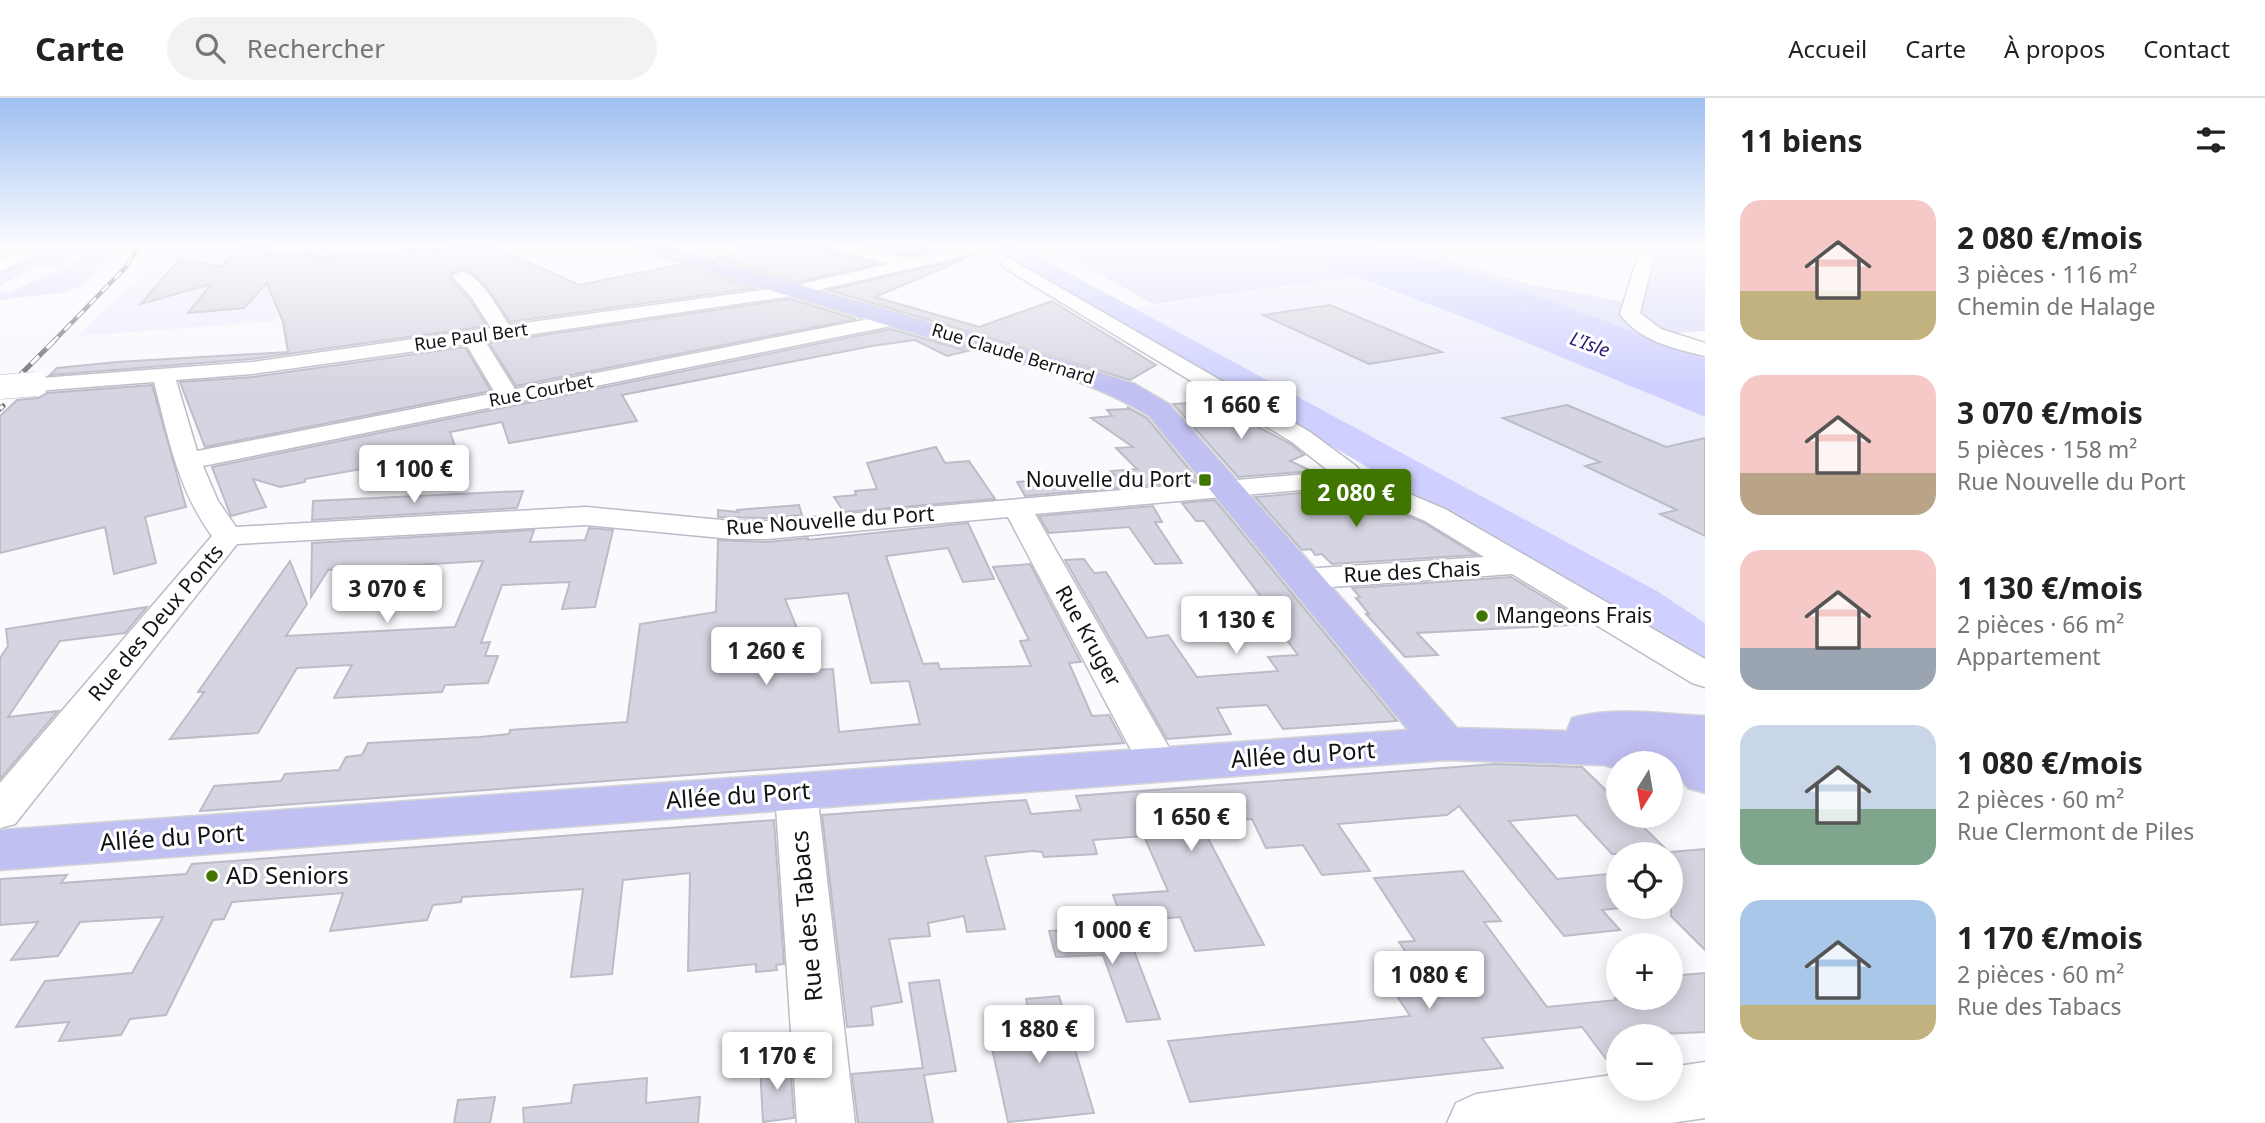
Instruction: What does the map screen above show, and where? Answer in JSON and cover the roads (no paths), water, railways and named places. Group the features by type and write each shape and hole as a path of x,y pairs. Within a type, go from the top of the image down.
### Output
{"main road":[{"name":"Rue Claude Bernard","path":"798,293 1009,352 1134,393 1159,410 1393,684 1460,744"},
{"path":"1393,684 1458,718 1492,728 1523,732"},
{"name":"Allée du Port","path":"1460,744 1523,732 1630,727 1705,732"},
{"path":"1705,732 1693,738 1690,748 1694,762 1705,776"},
{"name":"Allée du Port","path":"0,850 1460,744 1613,751"},
{"path":"1684,769 1705,776"}],"street":[{"path":"477,293 504,332"},
{"name":"Rue Paul Bert","path":"0,387 252,368 779,293"},
{"path":"1059,293 1301,437 1347,472 1350,476 1348,478 1435,515 1705,675"},
{"path":"1636,293 1630,314 1634,320 1651,330 1705,351"},
{"name":"Rue Courbet","path":"188,461 894,320"},
{"path":"472,337 509,397"},
{"name":"Rue des Deux Ponts","path":"0,812 228,536 213,520 188,461 164,376"},
{"name":"Rue Nouvelle du Port","path":"228,536 586,516 732,530 767,530 1348,478"},
{"name":"Rue Kruger","path":"1017,507 1159,765"},
{"name":"Rue des Chais","path":"1303,579 1521,564"},
{"name":"Rue des Tabacs","path":"796,792 826,1123"},
{"path":"1476,1123 1705,1090"}],"water":[{"path":"1070,293 1106,293 1657,591 1705,623 1705,665"},
{"name":"L'Isle","path":"1398,293 1528,293 1705,358 1705,417 1484,325"}],"railway":[{"path":"52,343 101,293"},
{"path":"0,395 52,343"},
{"path":"0,409 3,406"}],"place":[{"name":"Nouvelle du Port","path":"1205,480"},
{"name":"Mangeons Frais","path":"1482,616"},
{"name":"AD Seniors","path":"212,876"}]}
